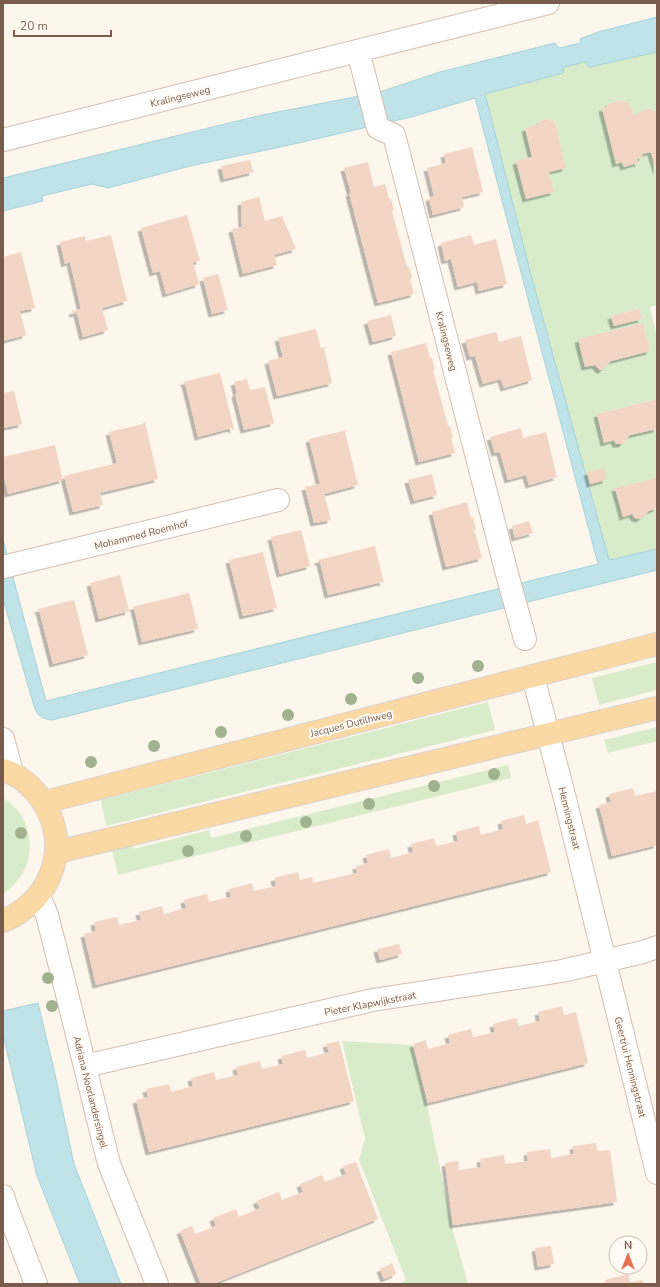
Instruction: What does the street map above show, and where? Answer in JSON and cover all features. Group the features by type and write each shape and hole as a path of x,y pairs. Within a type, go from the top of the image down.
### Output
{"main road":[{"name":"Jacques Dutilhweg","path":"45,802 657,644"},
{"path":"57,852 657,708"},
{"path":"3,922 23,911 39,896 51,875 57,852 55,826 45,802 30,785 7,771"}],"street":[{"name":"Kralingseweg","path":"3,140 548,3"},
{"name":"Kralingseweg","path":"358,51 378,128 394,135 525,640"},
{"name":"Mohammed Roemhof","path":"9,565 278,500"},
{"name":"Henningstraat","path":"533,676 549,734 604,961"},
{"path":"3,739 7,771"},
{"name":"Adriana Noorlandersingel","path":"39,896 46,915 109,1164 157,1284"},
{"name":"Pieter Klapwijkstraat","path":"85,1066 373,1000 562,971 643,952 657,947"},
{"name":"Geertrui Henningstraat","path":"604,961 657,1173"},
{"path":"4,1201 36,1284"}],"green space":[{"path":"657,52 657,109 652,111 651,108 638,112 639,114 633,115 629,102 623,103 622,100 607,104 616,164 622,162 624,167 637,163 639,164 637,159 643,157 642,154 651,152 657,175 657,305 650,307 657,338 657,399 597,414 604,442 614,440 616,444 622,444 630,435 657,429 657,478 615,489 623,517 632,514 635,518 640,519 649,511 657,508 657,549 609,561 530,271 485,94 563,73 564,67 585,62 589,67","holes":["548,119 555,121 566,168 549,172 554,192 526,198 516,161 532,157 525,128 537,125 540,121","639,309 642,319 614,326 611,316","643,323 650,351 611,361 602,370 600,370 595,365 585,367 579,339"]},
{"path":"657,662 657,690 599,705 592,678"},
{"path":"488,702 495,730 106,826 101,800"},
{"path":"657,727 657,741 608,753 604,740"},
{"path":"508,765 511,778 118,875 111,847 131,842 133,849 209,830 211,838"},
{"path":"3,798 21,815 26,826 30,850 23,873 11,887 3,893"},
{"path":"342,1041 412,1045 427,1105 453,1231 468,1284 400,1284 406,1280 359,1160 365,1139"}],"water":[{"path":"657,17 657,52 589,67 585,62 564,67 563,73 485,94 530,271 609,560 657,549 657,570 52,720 45,719 40,716 34,706 3,599 3,540 46,701 598,564 475,98 411,117 190,166 108,188 92,184 42,196 43,201 3,211 3,178 262,115 380,92 440,72 555,43 559,48 580,43 580,39 598,32"},
{"path":"38,1003 74,1164 121,1284 80,1284 37,1176 3,1035 3,1011"}],"building":[{"path":"622,100 623,103 629,102 633,115 639,114 638,112 651,108 652,111 657,109 657,172 651,152 642,154 643,157 637,159 639,163 637,164 624,167 622,162 616,164 602,108 608,107 607,104"},
{"path":"548,119 555,121 566,168 549,172 554,192 526,199 516,161 532,157 525,128 537,125 540,121"},
{"path":"472,147 483,192 462,197 464,207 433,215 429,198 434,196 427,168 446,163 444,154"},
{"path":"250,160 253,172 224,179 221,166"},
{"path":"368,162 374,187 385,184 389,199 391,199 394,210 392,211 407,267 409,267 412,278 410,279 414,294 378,303 349,193 351,193 344,168"},
{"path":"259,197 265,221 282,216 296,249 274,255 277,265 243,274 232,229 242,227 241,202"},
{"path":"187,215 200,261 193,262 199,284 166,294 160,271 153,273 141,228"},
{"path":"111,235 127,301 102,308 108,330 83,337 77,313 73,314 72,311 81,309 70,262 65,264 60,242 85,236 86,241"},
{"path":"471,235 474,245 496,239 507,284 479,291 477,282 458,287 451,259 445,261 441,243"},
{"path":"21,252 35,308 20,311 26,335 3,341 3,257"},
{"path":"218,274 228,310 212,314 203,278"},
{"path":"639,309 642,319 614,326 611,316"},
{"path":"391,315 396,336 373,342 367,321"},
{"path":"643,323 650,351 611,361 602,370 595,365 585,367 578,339"},
{"path":"316,329 321,348 328,347 324,349 332,383 277,396 268,361 283,357 278,338"},
{"path":"496,332 499,342 521,336 532,380 504,388 501,379 483,384 475,356 470,357 465,340"},
{"path":"426,343 430,358 432,358 435,370 433,370 448,426 450,426 453,438 451,438 455,453 419,462 391,352"},
{"path":"220,373 234,429 232,430 232,428 198,437 185,383 183,382"},
{"path":"247,379 250,390 265,387 274,423 244,430 235,394 237,393 234,382"},
{"path":"14,391 22,424 3,428 3,393"},
{"path":"657,399 657,429 630,435 622,444 616,444 614,440 604,443 597,414"},
{"path":"145,422 158,479 100,493 103,505 73,512 64,476 117,463 109,432 143,424"},
{"path":"521,428 523,438 546,432 557,477 529,485 526,475 508,480 500,452 495,453 490,437"},
{"path":"348,430 345,432 358,485 324,494 331,520 314,523 305,487 320,484 309,439"},
{"path":"55,445 63,480 8,494 3,473 3,457"},
{"path":"604,468 606,480 590,484 587,472"},
{"path":"432,474 437,495 414,501 408,480"},
{"path":"657,478 657,508 649,511 640,519 635,518 632,514 623,517 615,488"},
{"path":"467,502 471,518 473,517 476,529 474,529 482,558 446,567 432,512"},
{"path":"529,521 533,533 515,538 512,526"},
{"path":"301,530 310,566 280,574 271,537"},
{"path":"375,546 384,583 382,582 328,595 320,562 318,562 318,560"},
{"path":"263,552 277,608 243,616 229,560"},
{"path":"120,575 129,611 99,619 90,583"},
{"path":"189,593 198,629 142,642 134,608 132,607"},
{"path":"74,600 88,655 53,664 38,609"},
{"path":"633,788 635,796 657,791 657,845 612,856 599,805 611,802 609,794"},
{"path":"524,815 526,824 538,820 551,872 96,985 84,934 96,931 94,922 117,917 119,925 141,920 139,912 162,906 164,914 186,908 184,900 207,894 209,902 231,897 229,889 252,883 254,891 276,886 274,878 298,872 300,880 312,877 313,883 357,873 356,866 368,863 366,855 389,849 391,858 413,852 411,844 434,838 436,846 458,841 456,832 479,826 481,835 503,829 501,821"},
{"path":"399,944 402,954 380,960 377,949"},
{"path":"562,1006 564,1015 576,1012 588,1063 428,1103 413,1044 426,1040 428,1049 450,1043 448,1035 471,1029 473,1037 495,1032 493,1024 516,1018 519,1026 540,1021 538,1012"},
{"path":"339,1041 354,1101 149,1152 136,1100 148,1097 146,1089 169,1084 171,1092 193,1086 191,1078 214,1072 216,1080 238,1075 236,1067 260,1061 262,1069 283,1064 281,1056 305,1050 307,1058 329,1052 326,1044"},
{"path":"596,1143 598,1151 610,1150 617,1202 453,1225 445,1163 458,1161 459,1170 481,1167 480,1159 504,1155 505,1164 528,1161 527,1152 550,1149 551,1158 574,1154 573,1146"},
{"path":"356,1162 378,1219 213,1284 201,1284 180,1231 192,1226 195,1234 216,1226 213,1218 236,1209 239,1217 260,1208 256,1201 279,1192 282,1200 303,1192 300,1184 322,1175 325,1182 346,1174 343,1166"},
{"path":"551,1246 554,1264 538,1267 535,1248"},
{"path":"392,1263 396,1274 384,1279 380,1269"},
{"path":"628,1275 630,1282 642,1280 644,1284 606,1284 605,1280"}]}
